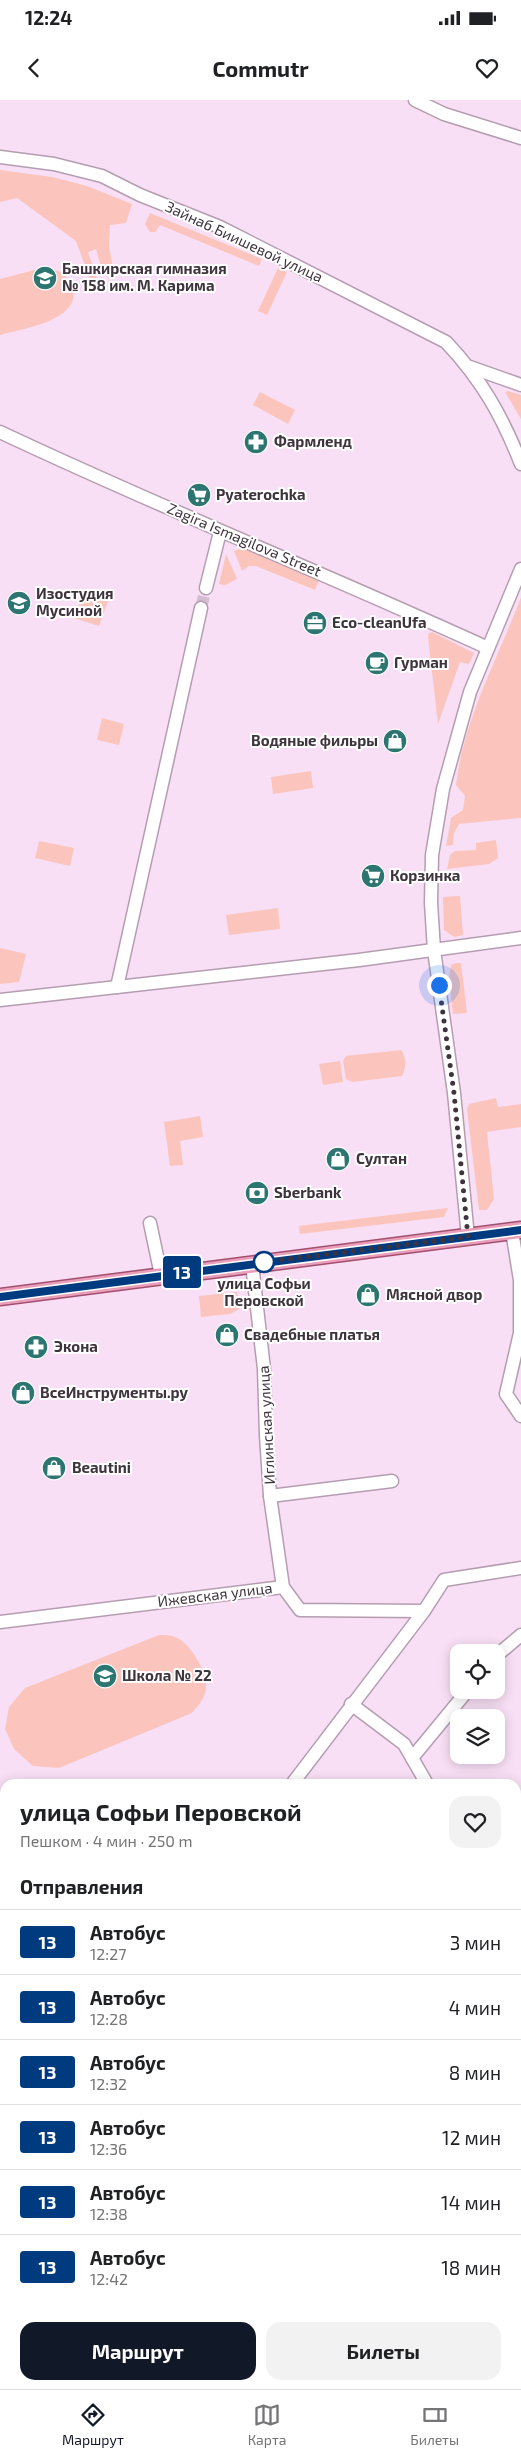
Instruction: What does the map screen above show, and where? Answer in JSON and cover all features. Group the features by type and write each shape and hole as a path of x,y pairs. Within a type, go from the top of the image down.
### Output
{"main road":[{"path":"0,1297 516,1231"}],"street":[{"path":"415,100 444,114 521,138"},
{"name":"Зайнаб Биишевой улица","path":"0,157 54,164 102,176 140,195 220,227 446,342 470,367 501,416 521,464"},
{"name":"Зайнаб Биишевой улица","path":"470,367 521,385"},
{"name":"Zagira Ismagilova Street","path":"0,432 220,532 289,559 488,648"},
{"path":"206,588 220,532"},
{"path":"468,1237 454,1093 434,950 431,903 432,855 442,789 470,692 521,569"},
{"path":"117,987 201,608"},
{"path":"0,1000 434,950 521,938"},
{"path":"150,1223 161,1275"},
{"path":"516,1231 520,1280 520,1333 506,1394 521,1416"},
{"name":"Иглинская улица","path":"252,1264 264,1369 270,1496 283,1587"},
{"path":"270,1496 392,1481"},
{"path":"296,1779 351,1704 424,1611 444,1580 521,1568"},
{"name":"Ижевская улица","path":"0,1622 283,1587 300,1610 424,1611"},
{"path":"505,1648 521,1635"},
{"path":"412,1758 461,1699"},
{"path":"351,1704 404,1744 424,1779"}],"shaded area":[{"path":"0,170 52,177 87,186 132,204 126,223 110,225 109,246 113,268 102,270 96,249 88,252 100,288 94,290 76,241 17,198 0,202"},
{"path":"150,213 262,259 259,266 160,225 155,232 150,232 145,224"},
{"path":"46,267 62,273 68,279 72,287 73,298 69,308 48,321 0,335 0,279"},
{"path":"278,268 287,272 267,315 258,311"},
{"path":"508,391 521,395 521,419 505,392"},
{"path":"260,392 295,410 288,424 253,405"},
{"path":"245,547 320,578 315,590 256,566 249,566 242,571 234,551"},
{"path":"226,554 237,579 225,585 219,584"},
{"path":"84,592 108,601 99,626 74,618"},
{"path":"521,597 521,818 459,824 454,833 453,845 446,846 451,818 463,810 465,796 456,785 466,736"},
{"path":"432,632 474,653 469,664 460,662 438,724 428,637 429,633"},
{"path":"102,718 124,724 119,745 97,740"},
{"path":"311,771 313,788 273,794 271,777"},
{"path":"496,840 498,858 489,864 447,869 450,855 455,851 476,850 476,843"},
{"path":"39,841 74,848 70,866 35,858"},
{"path":"460,896 463,935 454,937 444,930 443,897"},
{"path":"278,908 280,929 229,935 226,915"},
{"path":"0,948 26,954 19,982 0,984"},
{"path":"461,963 467,1013 453,1014 449,978 451,965"},
{"path":"401,1050 405,1063 402,1076 352,1082 346,1079 343,1061 346,1056"},
{"path":"340,1061 343,1082 323,1085 319,1064"},
{"path":"496,1098 498,1107 521,1104 521,1127 487,1132 494,1199 487,1210 479,1210 467,1109 469,1104"},
{"path":"200,1116 203,1137 180,1141 183,1165 170,1166 164,1122"},
{"path":"448,1208 444,1217 300,1234 299,1226"},
{"path":"237,1292 239,1309 230,1314 201,1317 199,1296"},
{"path":"159,1635 171,1636 181,1640 192,1651 201,1667 206,1682 206,1689 201,1702 192,1713 59,1768 33,1766 14,1749 5,1729 9,1707 25,1688"}],"tunnel":[{"path":"201,608 206,588"}],"bus line":[{"name":"13","path":"0,1297 521,1230"}],"place":[{"name":"Башкирская гимназия № 158 им. М. Карима","path":"45,278"},
{"name":"Фармленд","path":"256,442"},
{"name":"Pyaterochka","path":"199,495"},
{"name":"Изостудия Мусиной","path":"19,603"},
{"name":"Eco-cleanUfa","path":"315,623"},
{"name":"Гурман","path":"377,663"},
{"name":"Водяные фильры","path":"395,741"},
{"name":"Корзинка","path":"373,876"},
{"name":"Султан","path":"338,1159"},
{"name":"Sberbank","path":"257,1193"},
{"name":"улица Софьи Перовской","path":"264,1262"},
{"name":"Мясной двор","path":"368,1295"},
{"name":"Свадебные платья","path":"227,1335"},
{"name":"Экона","path":"36,1347"},
{"name":"ВсеИнструменты.ру","path":"23,1393"},
{"name":"Beautini","path":"54,1468"},
{"name":"Школа № 22","path":"105,1676"}],"route":[{"path":"264,1262 468,1237 454,1093 439,985"}]}
